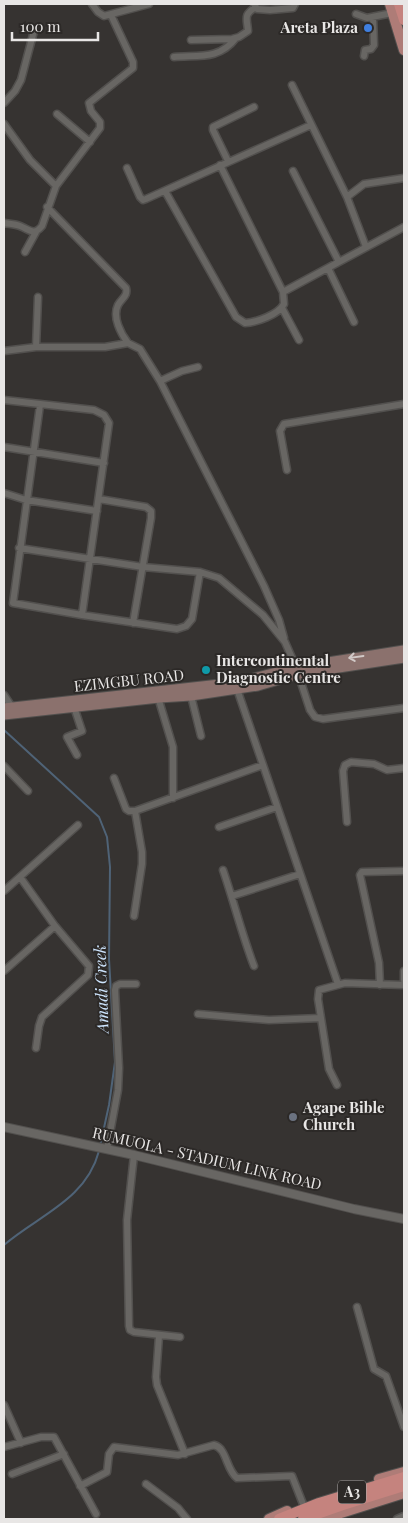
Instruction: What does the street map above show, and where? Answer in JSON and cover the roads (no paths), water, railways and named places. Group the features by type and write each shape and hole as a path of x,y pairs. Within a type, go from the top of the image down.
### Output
{"highway":[{"name":"A3","path":"303,1513 339,1496 404,1477"},
{"name":"A3","path":"279,1519 343,1505 404,1486"}],"main road":[{"path":"398,10 404,50"},
{"name":"EZIMGBU ROAD","path":"4,715 74,707 238,682 404,650"},
{"name":"EZIMGBU ROAD","path":"8,707 157,695 191,696 258,686 298,670 404,658"},
{"path":"269,1519 303,1513 404,1472"},
{"path":"322,1519 404,1493"}],"street":[{"path":"92,4 101,15 111,15 149,4"},
{"path":"192,40 236,38 247,33 247,15 255,6 270,10 289,9 293,8 295,4"},
{"path":"356,14 367,18 398,10"},
{"path":"26,252 36,232 42,226 47,207 56,186 101,125 89,109 91,100 130,71 133,66 111,15"},
{"path":"364,56 365,50 371,49 374,45 373,17"},
{"path":"4,102 18,87 21,80 34,31"},
{"path":"174,57 220,53 236,38"},
{"path":"292,85 347,197 366,247"},
{"path":"228,161 213,127 254,108"},
{"path":"57,114 90,142"},
{"path":"4,124 30,160 56,186"},
{"path":"128,168 140,198 143,200 311,124"},
{"path":"165,191 236,317 245,323 251,322 282,308 285,300 283,292 220,165"},
{"path":"293,171 339,262"},
{"path":"347,197 364,184 404,178"},
{"path":"47,207 126,288 127,294 117,306 116,311 119,326 128,343 140,349 160,381 269,596 285,642 298,670 310,710 319,719 404,708"},
{"path":"4,223 21,226 30,232 36,232"},
{"path":"283,292 404,227"},
{"path":"328,268 354,322"},
{"path":"36,347 38,296"},
{"path":"282,308 299,340"},
{"path":"4,351 36,347 106,347 128,343"},
{"path":"160,381 182,371 198,367"},
{"path":"4,400 80,408 99,412 106,417 109,423 82,615"},
{"path":"40,404 12,603 133,623 177,628 186,626 192,619 200,572"},
{"path":"287,470 280,431 284,424 404,404"},
{"path":"4,447 104,463"},
{"path":"4,493 26,500 97,510"},
{"path":"99,499 149,508 151,518 133,623"},
{"path":"19,548 143,567 200,572 219,578 263,615 285,642"},
{"path":"237,689 338,984"},
{"path":"4,695 8,707"},
{"path":"157,695 173,746 173,798"},
{"path":"191,696 201,736"},
{"path":"74,707 82,731 68,737 77,755"},
{"path":"347,822 343,771 345,765 350,762 374,764 387,770 404,768"},
{"path":"114,778 126,809 135,811 263,765"},
{"path":"4,766 28,791"},
{"path":"219,827 277,807"},
{"path":"134,916 142,864 142,852 135,811"},
{"path":"4,891 78,825"},
{"path":"223,870 244,941 254,966"},
{"path":"380,985 379,963 360,875 362,872 404,871"},
{"path":"232,896 300,874"},
{"path":"20,877 55,926 89,966 89,972 42,1017 36,1048"},
{"path":"4,971 55,926"},
{"path":"404,971 404,980"},
{"path":"337,1085 330,1069 318,999 319,990 345,983 404,985"},
{"path":"102,1148 115,1107 119,1068 115,990 116,986 120,984 136,984"},
{"path":"198,1014 269,1020 321,1018"},
{"name":"RUMUOLA - STADIUM LINK ROAD","path":"4,1127 134,1155 354,1209 404,1218"},
{"path":"134,1155 127,1220 130,1330 159,1336 180,1337"},
{"path":"358,1308 367,1350 374,1369 386,1376 404,1427"},
{"path":"159,1336 156,1376 185,1454"},
{"path":"4,1405 21,1443"},
{"path":"4,1447 52,1436 57,1441 96,1514"},
{"path":"80,1486 107,1472 109,1454 114,1447 178,1455 214,1445 221,1449 231,1472 237,1478 290,1475 293,1477 303,1513"},
{"path":"12,1474 64,1454"},
{"path":"146,1484 178,1508 187,1519"},
{"path":"398,1519 404,1516"}],"waterway":[{"name":"Amadi Creek","path":"4,730 99,817 107,837 110,867 109,959 115,1062 109,1105 100,1146"},
{"name":"Amadi Creek","path":"4,1245 60,1205 72,1194 84,1182 93,1168 99,1151"}],"place":[{"name":"Areta Plaza","path":"368,28"},
{"name":"Intercontinental Diagnostic Centre","path":"206,670"},
{"name":"Agape Bible Church","path":"293,1117"}]}
